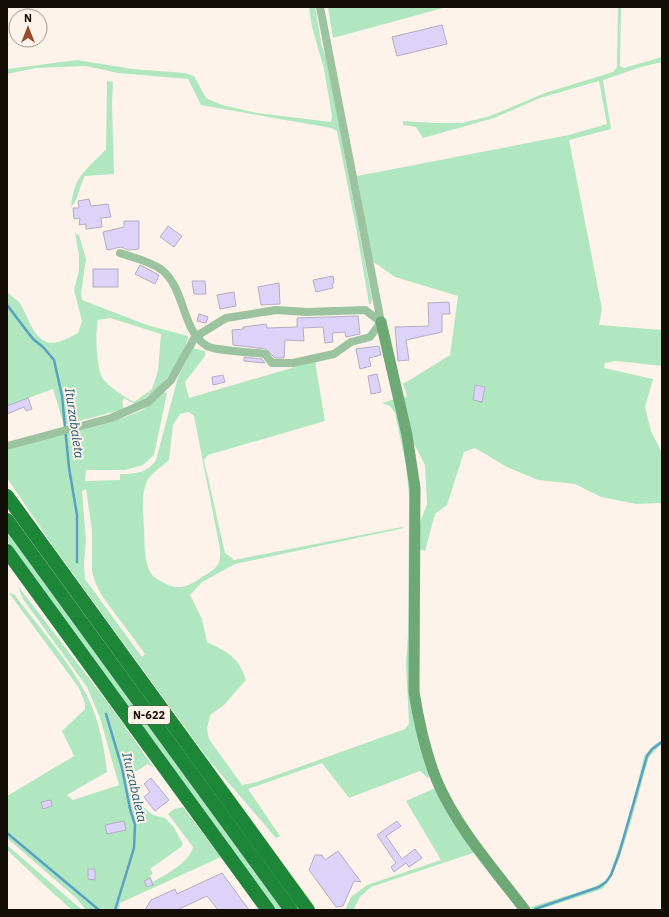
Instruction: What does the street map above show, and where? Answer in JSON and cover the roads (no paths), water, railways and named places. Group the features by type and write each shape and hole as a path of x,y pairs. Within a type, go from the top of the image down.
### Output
{"highway":[{"path":"7,496 308,910"},
{"name":"N-622","path":"7,520 291,910"},
{"name":"N-622","path":"7,551 268,910"}],"street":[{"path":"320,7 381,322 407,435 415,488 414,692 419,725 437,782 449,805 525,910"},
{"path":"120,253 148,262 163,271 178,293 195,337 208,347 265,354 272,363 293,363 334,354 351,342 370,337 381,322"},
{"path":"7,446 111,418 148,402 171,380 195,337 226,318 276,310 307,312 365,310 381,322"}],"waterway":[{"name":"Iturzabaleta","path":"7,305 33,339 43,347 54,360 62,396 69,468 77,515 77,562"},
{"name":"Iturzabaleta","path":"106,714 122,768 130,809 135,825 134,848 115,910"},
{"path":"535,909 599,887 606,882 611,875 619,854 647,756 652,749 662,742"},
{"path":"7,833 99,910"}]}
